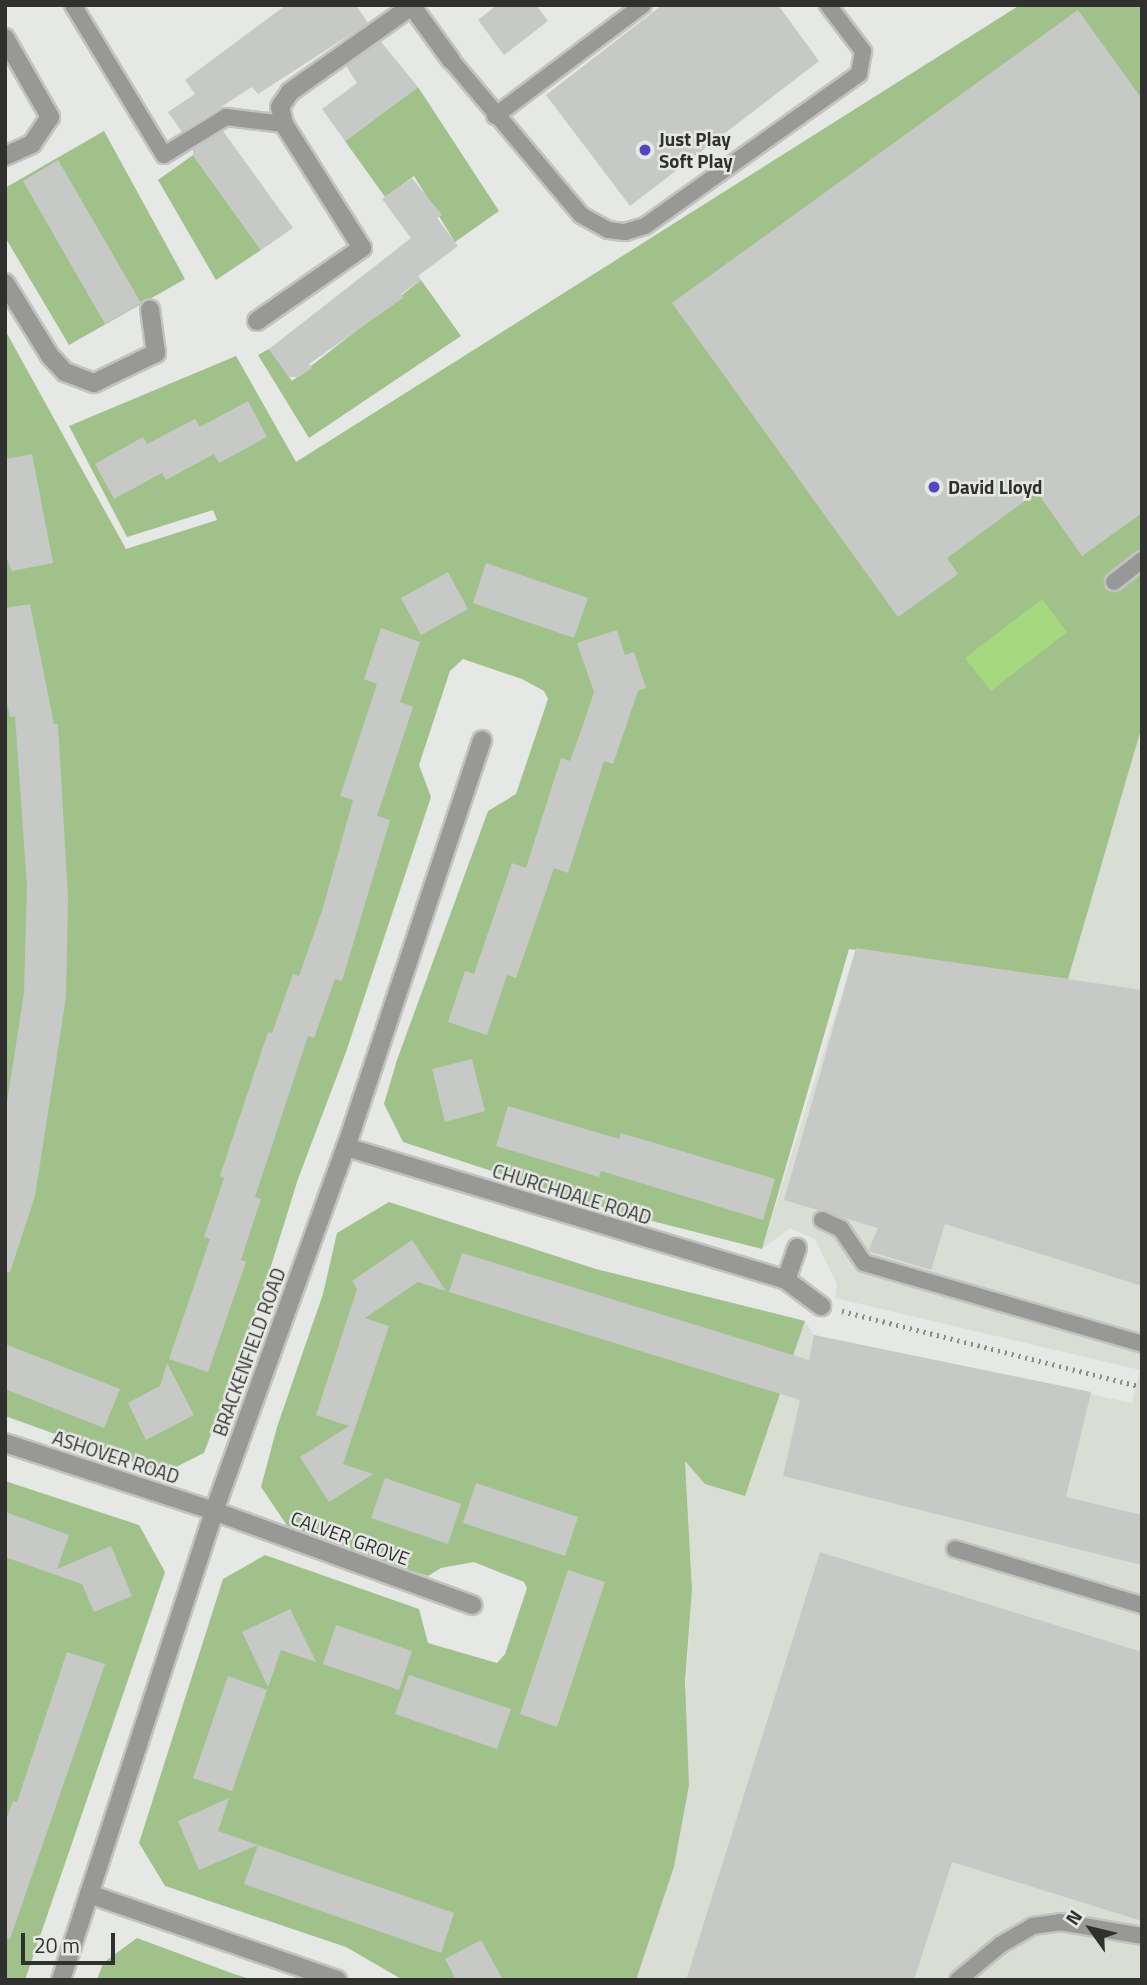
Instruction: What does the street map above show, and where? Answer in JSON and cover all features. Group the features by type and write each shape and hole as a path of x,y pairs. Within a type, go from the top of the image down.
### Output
{"street":[{"path":"257,321 362,248 284,124 280,107 290,92 412,6 451,60"},
{"path":"5,38 50,117 32,145 5,156"},
{"path":"5,283 50,356 65,372 94,383 156,353 150,309"},
{"name":"BRACKENFIELD ROAD","path":"61,1980 214,1511 346,1147 482,740"},
{"name":"CHURCHDALE ROAD","path":"346,1147 786,1280 821,1306"},
{"path":"786,1280 797,1248"},
{"name":"ASHOVER ROAD","path":"5,1443 214,1511"},
{"name":"CALVER GROVE","path":"214,1511 472,1605"},
{"path":"89,1894 338,1980"}],"lane":[{"path":"73,5 164,155 226,117 284,124"},
{"path":"495,116 643,5"},
{"path":"451,60 495,116 581,215 608,230 625,232 645,226 859,74 863,51 828,5"},
{"path":"1114,582 1142,560"},
{"path":"822,1220 841,1229 864,1263 1142,1344"},
{"path":"955,1549 1142,1605"},
{"path":"958,1980 1000,1945 1033,1926 1060,1922 1142,1936"}],"path":[{"path":"821,1306 1142,1387"}],"shaded area":[{"path":"1020,5 1142,5 1142,726 1068,979 849,949 762,1249 617,1212 403,1142 384,1104 397,1060 488,811 516,794 548,699 544,691 522,679 463,659 450,671 419,765 431,797 346,1052 298,1179 262,1295 204,1453 164,1473 5,1416 5,330 126,549 217,520 213,510 127,537 69,426 236,356 296,462"},
{"path":"418,87 499,211 455,242 414,176 385,197 345,141"},
{"path":"104,131 185,279 69,345 5,237 5,188"},
{"path":"193,155 261,250 216,280 158,180"},
{"path":"421,280 461,336 309,438 258,355 269,349 292,381"},
{"path":"1042,599 1067,632 991,691 965,658"},
{"path":"1142,726 1142,1980 636,1980 674,1867 692,1590 685,1460 745,1495 805,1321 814,1335 1132,1403 1140,1370 835,1298 837,1284 815,1239 790,1228 762,1249 856,948 1068,979"},
{"path":"389,1202 596,1269 805,1321 745,1496 705,1484 685,1461 692,1590 685,1682 689,1785 674,1867 636,1980 403,1980 346,1947 165,1886 139,1843 223,1579 265,1555 419,1609 428,1643 497,1663 505,1654 527,1588 524,1582 474,1562 441,1568 428,1576 347,1551 290,1530 261,1487 277,1427 323,1294 337,1233"},
{"path":"5,1481 139,1525 165,1572 25,1980 5,1980"},
{"path":"137,1938 253,1980 97,1980 103,1963"}],"building":[{"path":"286,5 356,5 368,23 258,94 252,87 182,132 168,112 195,94 185,80"},
{"path":"497,5 536,5 548,21 504,55 478,20"},
{"name":"Just Play Soft Play","path":"662,5 778,5 819,61 630,206 546,95"},
{"path":"1078,10 1142,99 1142,513 1082,556 1037,492 947,558 958,574 898,617 672,303"},
{"path":"381,42 418,87 345,141 322,109 357,83 346,66"},
{"path":"223,131 293,228 261,250 193,155 193,149"},
{"path":"58,160 141,303 105,324 23,181"},
{"path":"412,178 442,215 437,218 458,246 418,276 421,280 401,294 403,298 309,364 312,368 299,377 289,377 269,349 411,238 382,199"},
{"path":"248,401 267,437 219,463 214,454 166,480 162,473 114,499 95,464 143,437 147,444 195,419 200,427"},
{"path":"32,454 53,563 12,571 5,555 5,459"},
{"path":"486,563 588,598 574,638 473,603"},
{"path":"448,572 468,609 421,635 401,598"},
{"path":"30,604 54,724 58,724 68,898 66,997 35,1196 10,1272 5,1271 5,1115 24,993 27,885 15,716 10,717 5,694 5,608"},
{"path":"381,628 420,642 400,702 413,707 377,816 390,820 342,981 335,979 314,1038 308,1036 255,1197 261,1199 241,1260 246,1262 208,1372 169,1359 210,1239 204,1237 224,1178 220,1176 268,1032 272,1033 293,974 299,976 322,911 353,800 340,796 377,684 364,679"},
{"path":"617,630 625,655 634,652 646,688 638,691 613,764 604,761 568,873 554,868 516,978 507,975 487,1035 448,1022 465,971 474,974 512,863 526,868 561,758 570,761 583,725 594,692 577,643"},
{"path":"856,948 1142,990 1142,1286 945,1224 931,1270 868,1251 878,1228 784,1200"},
{"path":"472,1059 485,1111 445,1122 432,1069"},
{"path":"508,1106 619,1139 621,1133 775,1179 763,1220 601,1171 599,1177 496,1146"},
{"path":"412,1240 446,1291 418,1282 365,1318 389,1326 343,1464 373,1474 329,1502 300,1457 349,1426 316,1415 357,1289 352,1281"},
{"path":"462,1253 809,1360 814,1335 1091,1392 1066,1497 1142,1515 1142,1565 783,1476 800,1400 449,1292"},
{"path":"5,1344 120,1389 104,1428 5,1389"},
{"path":"167,1363 194,1415 146,1440 128,1403 160,1386"},
{"path":"385,1478 461,1504 448,1544 371,1518"},
{"path":"476,1483 578,1517 565,1556 463,1523"},
{"path":"5,1512 69,1535 57,1569 111,1546 132,1596 94,1612 82,1584 5,1557"},
{"path":"820,1552 1142,1652 1142,1921 952,1862 914,1980 686,1980"},
{"path":"568,1570 605,1582 557,1727 520,1714"},
{"path":"290,1609 316,1662 281,1650 268,1687 242,1632"},
{"path":"336,1625 412,1651 399,1690 323,1664"},
{"path":"67,1652 105,1664 10,1939 5,1938 5,1823 13,1801 17,1802"},
{"path":"409,1675 511,1709 497,1749 395,1714"},
{"path":"228,1676 267,1690 232,1791 193,1778"},
{"path":"229,1798 218,1831 258,1845 199,1870 178,1821"},
{"path":"258,1845 454,1913 441,1953 244,1884"},
{"path":"481,1940 503,1980 456,1980 445,1959"}],"place":[{"name":"Just Play Soft Play","path":"645,150"},
{"name":"David Lloyd","path":"934,487"}]}
